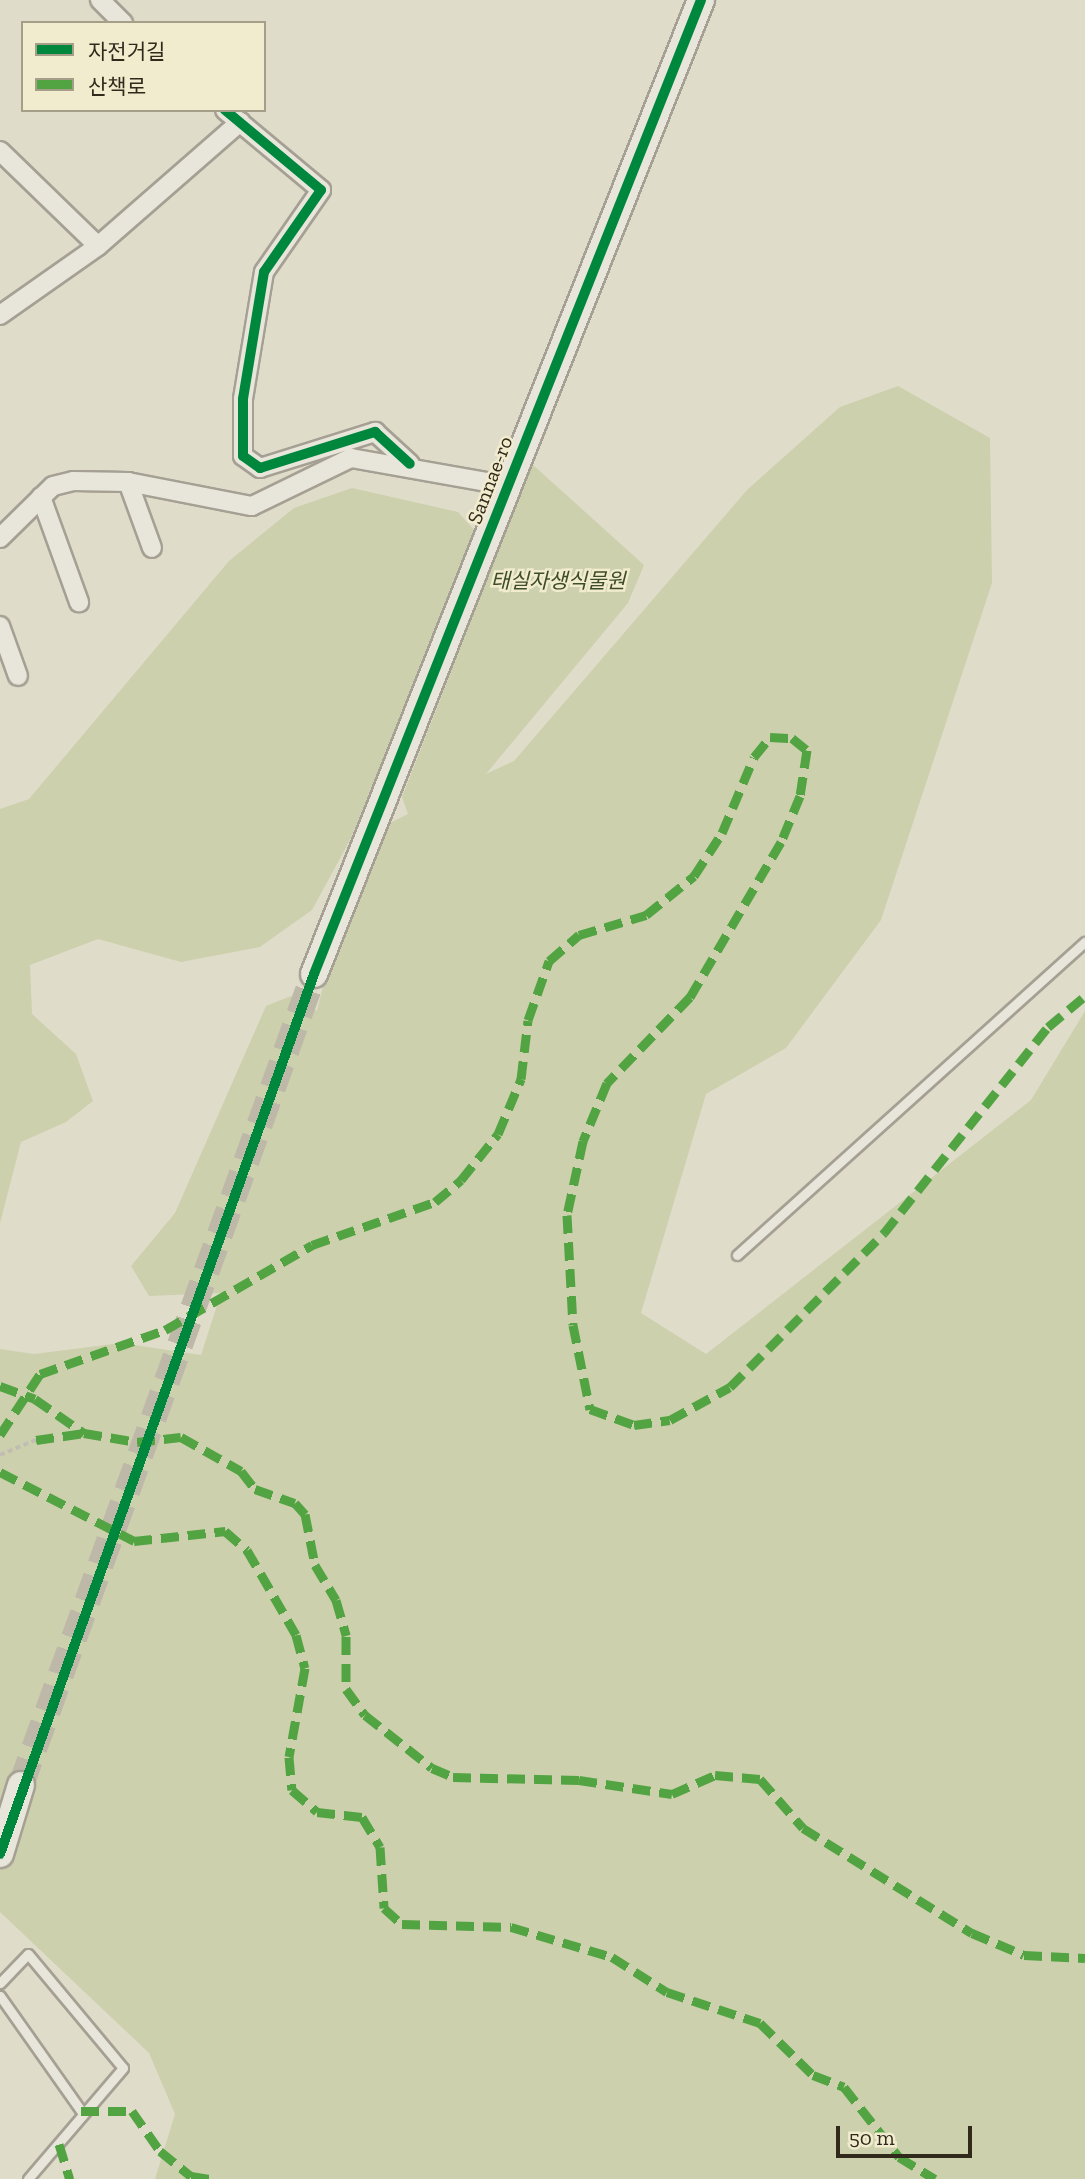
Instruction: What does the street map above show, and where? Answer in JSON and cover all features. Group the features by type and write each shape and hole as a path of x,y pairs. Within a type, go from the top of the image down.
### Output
{"street":[{"path":"100,0 122,21"},
{"name":"Sannae-ro","path":"314,974 701,0"},
{"path":"228,112 321,190 264,272 243,399 243,456 260,468 375,432 410,464"},
{"path":"0,315 98,246 240,122"},
{"path":"0,151 98,246"},
{"path":"0,538 41,497 73,481 128,482 252,506 351,458 410,464 509,486"},
{"path":"128,482 152,548"},
{"path":"41,497 79,602"},
{"path":"0,626 18,676"},
{"path":"0,1854 21,1784"}],"lane":[{"path":"737,1255 1085,942"},
{"path":"0,1983 27,1954 123,2068 81,2110 28,2179"},
{"path":"0,1996 81,2110"}],"path":[{"path":"0,1455 36,1440"}],"green space":[{"name":"태실자생식물원","path":"898,386 990,438 992,583 881,920 786,1048 706,1094 641,1313 706,1354 1031,1100 1085,1011 1085,2179 155,2179 175,2114 149,2053 0,1912 0,1349 34,1354 121,1343 201,1355 221,1293 149,1296 131,1266 175,1213 266,1006 291,996 317,1011 328,966 390,823 408,814 402,797 532,464 644,565 628,603 486,774 514,761 747,490 840,407"},
{"path":"352,488 458,512 476,532 350,840 312,910 260,947 181,962 98,939 30,965 32,1014 76,1054 93,1101 66,1122 21,1142 0,1223 0,809 29,799 229,561 294,508"}],"tunnel":[{"path":"21,1785 314,974"}],"marked path":[{"path":"0,1435 40,1374 165,1330 312,1245 435,1202 461,1180 498,1134 521,1079 528,1020 549,961 579,935 646,915 694,876 722,833 754,757 770,737 792,738 807,750 800,796 781,842 690,997 607,1083 583,1141 567,1215 573,1325 590,1409 634,1425 670,1420 730,1387 884,1233 1048,1027 1085,996"},
{"path":"0,1386 35,1399 84,1433 137,1442 181,1437 241,1471 255,1489 295,1503 305,1514 315,1565 336,1600 346,1636 346,1689 365,1715 432,1768 453,1777 579,1780 672,1794 715,1775 760,1779 803,1828 972,1933 1024,1955 1085,1958"},
{"path":"36,1440 84,1433"},
{"path":"0,1472 134,1541 225,1531 247,1550 296,1635 305,1668 289,1757 292,1790 317,1812 362,1817 380,1847 384,1908 402,1924 511,1927 612,1957 667,1992 760,2023 813,2075 844,2087 899,2157 935,2179"},
{"path":"81,2111 132,2111 160,2151 191,2176 211,2179"},
{"path":"59,2144 70,2179"}],"cycle path":[{"path":"0,1854 314,974 701,0"},
{"path":"227,112 321,190 264,272 243,399 243,456 260,468 375,432 410,464"}]}
